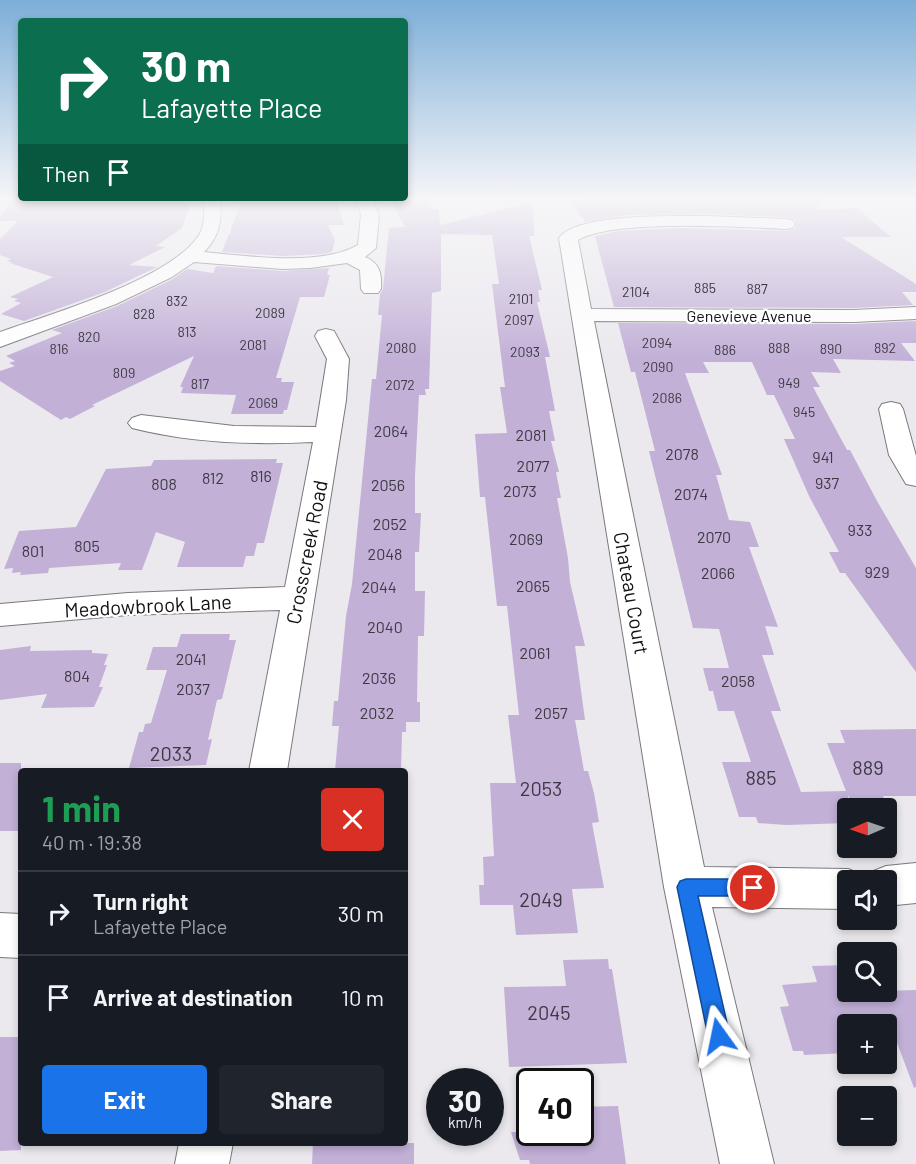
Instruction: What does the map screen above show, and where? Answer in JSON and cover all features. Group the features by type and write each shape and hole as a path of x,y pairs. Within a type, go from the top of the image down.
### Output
{"street":[{"path":"0,340 130,291 155,279 194,251"},
{"path":"189,256 256,261 332,261 350,258 364,251"},
{"name":"Chateau Court","path":"570,251 686,887 747,1164"},
{"path":"350,258 365,262 369,266 372,274 371,289"},
{"name":"Genevieve Avenue","path":"581,315 853,316 916,313"},
{"name":"Crosscreek Road","path":"269,768 328,434 338,359 326,336"},
{"path":"891,409 902,455 916,478"},
{"path":"141,423 180,431 263,437 328,434"},
{"name":"Meadowbrook Lane","path":"0,615 128,604 297,598"},
{"path":"897,885 916,883"},
{"path":"686,887 837,890"},
{"path":"0,935 18,936"},
{"path":"202,1164 205,1146"}],"building":[{"path":"0,251 156,251 129,265 157,267 105,292 24,321 1,314 21,303 14,301 18,299 10,297 53,277 10,263 12,262 7,261 11,259 0,255"},
{"path":"222,251 332,251 283,256"},
{"path":"387,251 441,251 441,291 432,293 429,389 425,389 426,395 419,395 415,476 415,513 421,513 419,552 415,552 415,591 425,591 424,636 418,636 417,702 420,702 420,722 406,722 406,732 402,732 401,768 335,768 339,726 332,726 334,701 338,701 346,616 352,584 372,379 376,379 382,315 378,315 380,294 383,289"},
{"path":"494,251 533,251 542,290 538,290 540,302 537,302 550,357 545,357 555,411 549,411 555,441 551,441 559,472 556,472 561,498 557,498 570,582 585,646 575,646 585,720 575,720 584,771 588,771 594,793 599,822 592,823 604,888 572,889 578,933 516,935 513,905 480,905 479,885 484,885 483,857 494,856 490,783 516,783 508,715 519,715 507,606 497,606 485,497 480,497 475,434 507,433 500,387 505,387 492,284 499,284"},
{"path":"599,251 864,251 916,284 916,292 902,292 913,305 853,308 614,307"},
{"path":"216,266 283,271 329,268 327,275 330,275 324,297 300,297 276,378 282,378 281,382 294,382 287,410 284,410 283,414 231,414 236,395 181,393 183,387 180,387 194,356 92,405 95,406 70,419 66,417 61,420 0,381 0,371 15,366 9,363 15,361 6,356 62,333 52,330 117,306 173,279 187,269 213,273"},
{"path":"916,321 916,343 901,343 915,361 833,359 841,373 811,372 820,387 813,387 916,568 916,672 845,573 840,573 829,552 839,552 809,496 784,439 795,439 774,395 767,395 752,362 703,362 709,373 685,373 722,475 716,475 729,520 750,522 759,547 749,547 778,627 765,626 774,655 762,655 781,711 771,711 801,792 846,791 827,743 845,743 840,730 916,729 916,796 849,798 848,795 848,798 837,798 837,823 786,825 758,823 756,817 739,817 722,762 751,762 734,711 718,711 713,691 709,691 703,668 729,668 719,629 693,628 649,451 655,451 635,372 631,372 618,323 853,324"},
{"path":"277,459 276,463 283,463 264,543 257,543 254,556 246,556 243,567 177,567 185,542 156,532 142,570 118,570 121,563 49,568 48,573 20,575 21,572 12,573 13,568 4,569 19,531 76,527 106,469 151,466 154,460"},
{"path":"181,634 230,634 229,640 236,640 222,699 217,700 208,740 212,739 206,765 129,768 139,732 143,732 145,724 151,723 167,670 146,670 153,647 177,647"},
{"path":"31,646 30,651 92,650 92,653 108,654 104,665 107,665 99,687 103,687 94,707 41,708 47,694 0,700 0,650"},
{"path":"0,763 21,763 21,768 18,768 18,831 0,831"},
{"path":"608,959 609,969 612,969 627,1063 509,1067 504,987 566,986 563,960"},
{"path":"837,965 837,1002 897,1002 897,991 916,990 916,1087 914,1088 897,1043 897,1014 837,1014 837,1054 804,1055 803,1051 793,1051 780,1007 789,1006 782,985 817,982 812,966"},
{"path":"0,1037 18,1037 18,1146 21,1146 21,1150 0,1151"},
{"path":"618,1106 626,1164 530,1164 529,1160 520,1160 511,1132 516,1132 516,1146 594,1146 594,1107"},
{"path":"408,1143 414,1143 414,1164 312,1164 313,1146 408,1146"}],"route":[{"path":"719,1036 686,887 753,888"}]}
